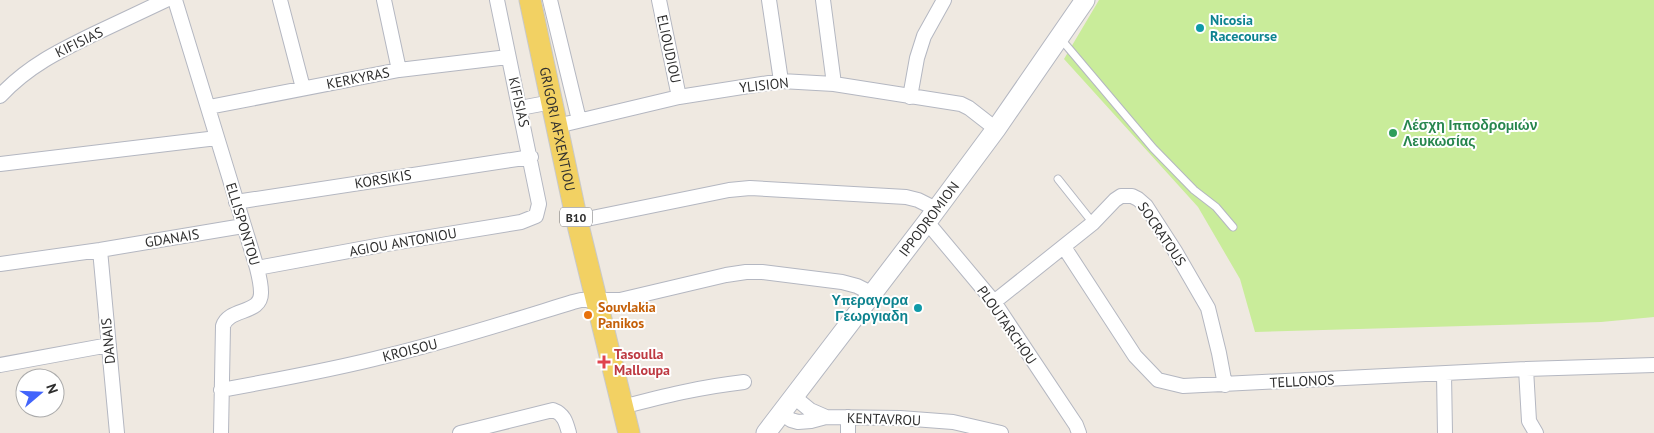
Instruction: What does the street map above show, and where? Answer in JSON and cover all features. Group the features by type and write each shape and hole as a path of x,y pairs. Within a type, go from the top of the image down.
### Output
{"main road":[{"name":"GRIGORI AFXENTIOU","path":"530,0 577,221 629,433"}],"street":[{"name":"KIFISIAS","path":"0,96 33,66 56,52 166,0"},
{"name":"ELLISPONTOU","path":"175,0 257,268 262,292 258,304 229,317 223,326 221,433"},
{"path":"280,0 303,88"},
{"path":"384,0 399,70"},
{"name":"KIFISIAS","path":"497,0 540,204"},
{"name":"GRIGORI AFXENTIOU","path":"550,0 579,120"},
{"name":"ELIOUDIOU","path":"659,0 679,97"},
{"path":"769,0 781,81"},
{"path":"823,0 834,84"},
{"path":"910,97 917,58 924,36 944,0"},
{"name":"IPPODROMION","path":"766,433 932,216 996,129 1085,0"},
{"name":"KERKYRAS","path":"209,107 399,70 508,57"},
{"name":"YLISION","path":"557,126 679,97 781,81 834,84 966,106 996,129"},
{"path":"520,108 552,102"},
{"path":"0,164 217,138"},
{"name":"KORSIKIS","path":"236,202 531,157"},
{"path":"577,221 729,190 750,188 906,197 918,200 932,216"},
{"name":"SOCRATOUS","path":"994,302 1093,223 1115,200 1121,196 1138,198 1146,206 1175,251 1208,308 1225,385"},
{"name":"AGIOU ANTONIOU","path":"257,268 530,220 536,216 540,204"},
{"name":"PLOUTARCHOU","path":"932,216 994,302 1076,425 1079,433"},
{"name":"GDANAIS","path":"0,264 100,250 244,226"},
{"name":"TELLONOS","path":"1064,247 1135,356 1158,380 1183,386 1526,369 1609,368 1654,365"},
{"name":"DANAIS","path":"100,250 117,433"},
{"name":"KROISOU","path":"221,390 309,374 385,356 466,335 573,302 620,300 746,272 762,272 842,282 857,286 873,294"},
{"path":"0,365 108,345"},
{"path":"1526,369 1529,420 1536,433"},
{"path":"1444,374 1445,433"},
{"path":"622,407 689,390 744,382"},
{"name":"KENTAVROU","path":"793,396 810,410 826,417"},
{"path":"460,433 553,410 565,418 569,433"},
{"name":"KENTAVROU","path":"781,413 791,420 798,422 826,417 900,418 953,428 1001,433"},
{"path":"848,417 848,433"}],"lane":[{"path":"1060,38 1153,148 1194,190 1216,207 1233,227"},
{"path":"1058,179 1093,223"}],"green space":[{"name":"Λέσχη Ιπποδρομιών Λευκωσίας","path":"1099,0 1654,0 1654,317 1601,322 1255,332 1240,279 1198,207 1064,59"}],"place":[{"name":"Nicosia Racecourse","path":"1200,28"},
{"name":"Λέσχη Ιπποδρομιών Λευκωσίας","path":"1393,133"},
{"name":"Υπεραγορα Γεωργιαδη","path":"918,308"},
{"name":"Souvlakia Panikos","path":"588,315"},
{"name":"Tasoulla Malloupa","path":"604,362"}]}
